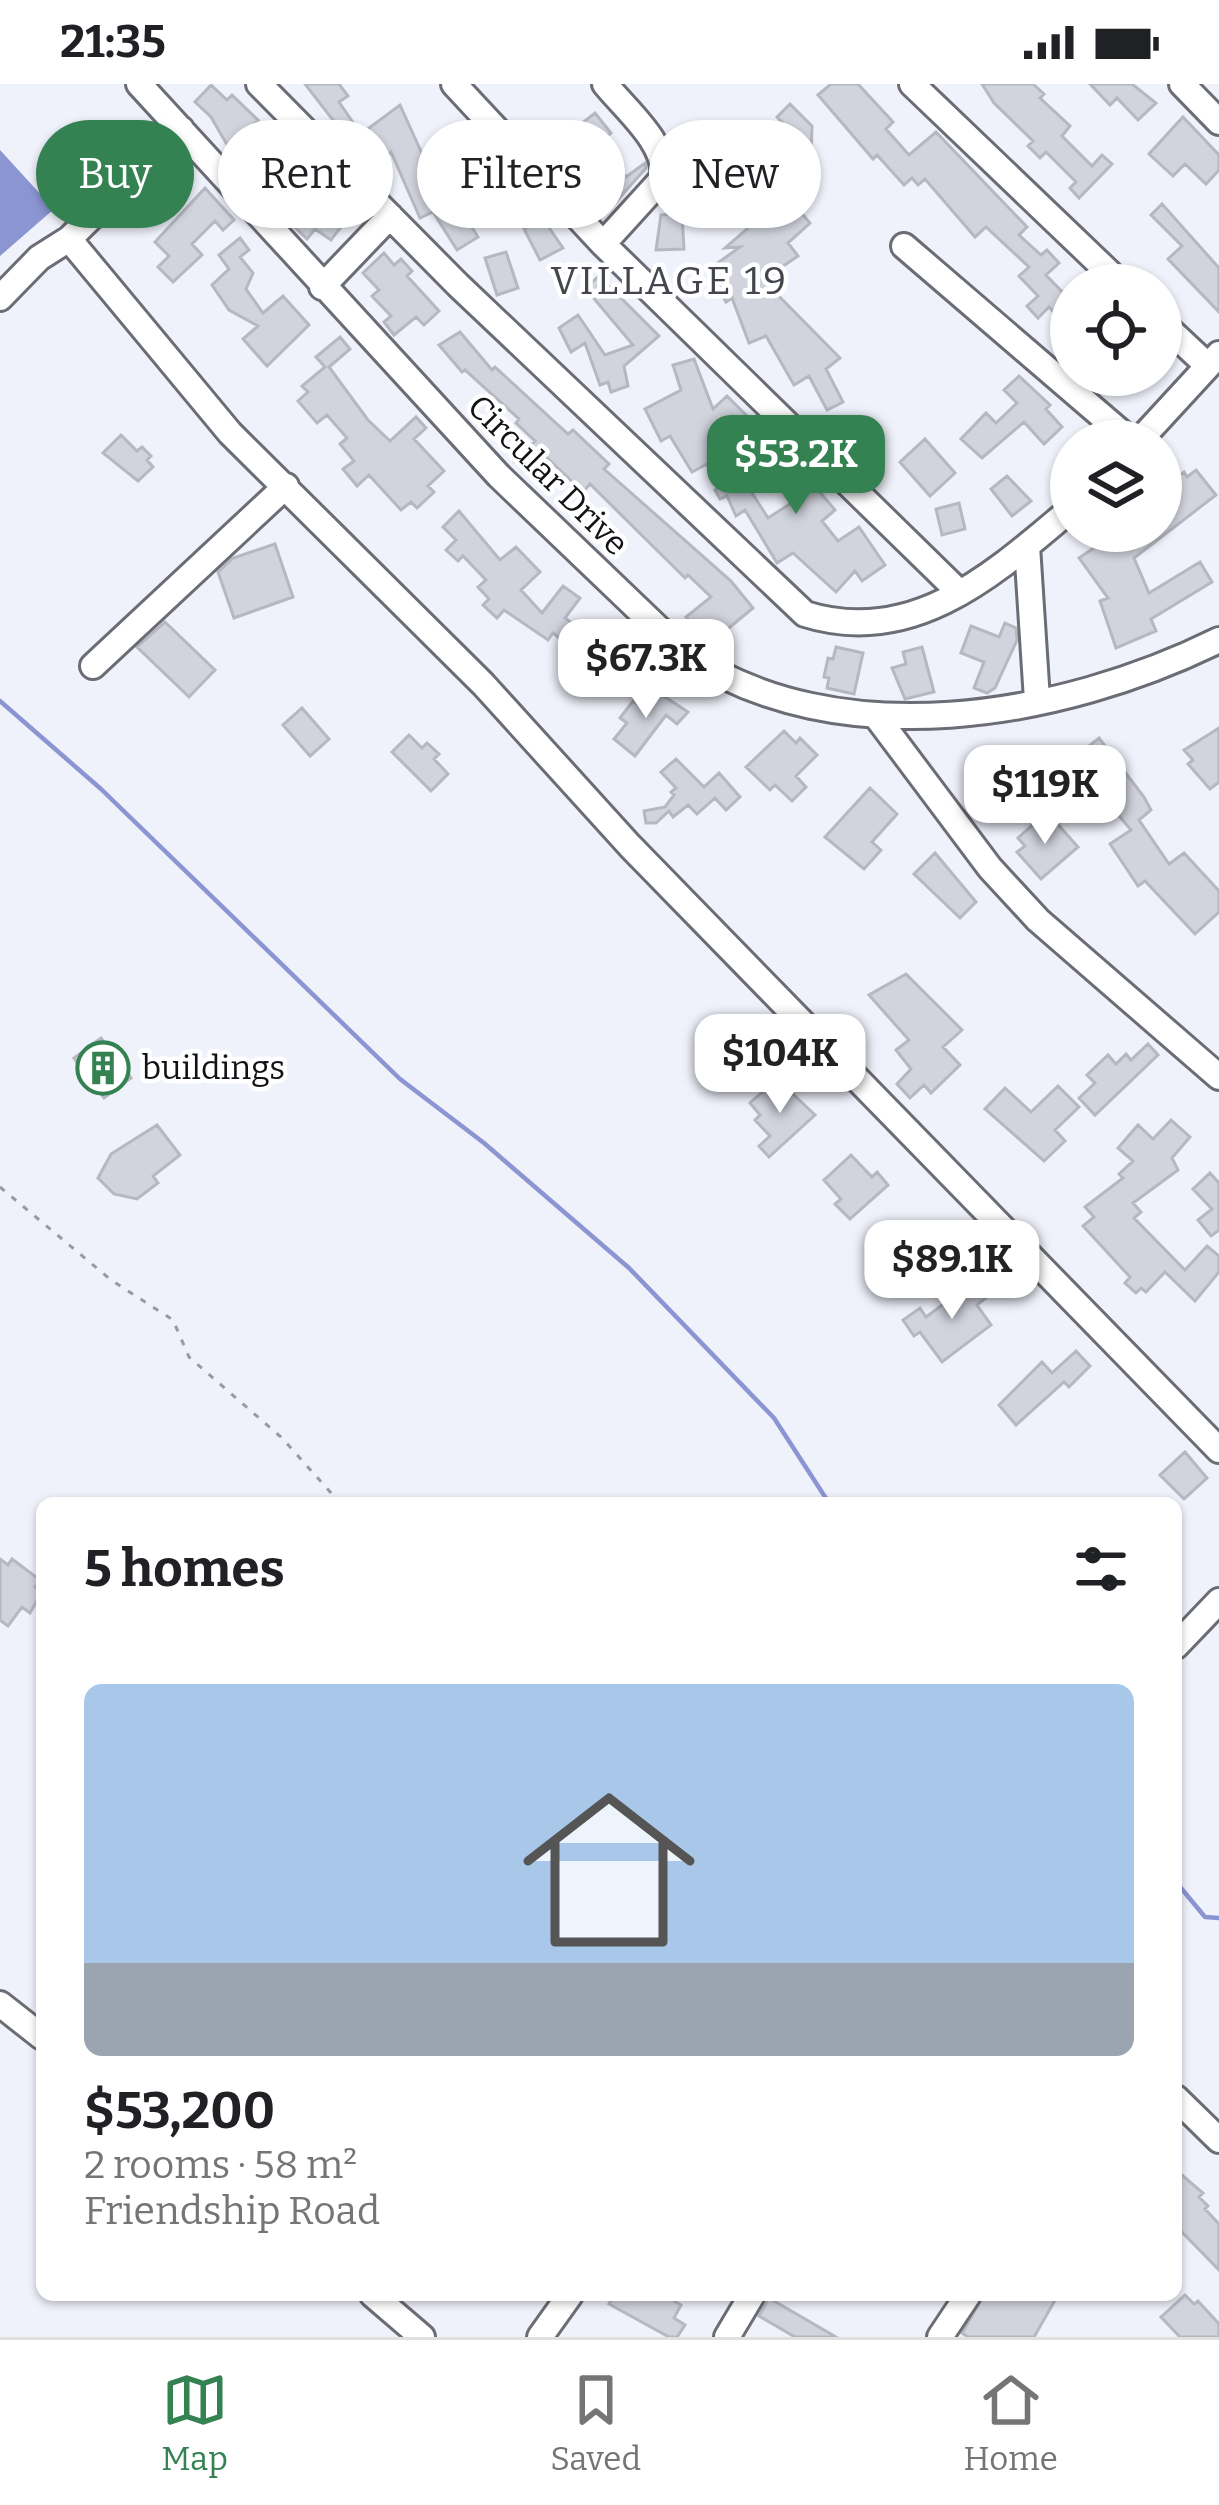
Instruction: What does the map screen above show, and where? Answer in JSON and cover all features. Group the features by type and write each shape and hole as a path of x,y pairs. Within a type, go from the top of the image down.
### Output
{"street":[{"name":"Circular Drive","path":"139,84 173,120"},
{"path":"259,84 295,120"},
{"path":"454,84 603,244 959,592"},
{"path":"603,244 663,178 665,166 658,149 605,84"},
{"path":"912,84 1100,264"},
{"path":"1182,84 1219,122"},
{"name":"Circular Drive","path":"194,144 529,506 684,652 744,686 807,705 876,716 928,717 1037,700 1120,679 1219,640"},
{"path":"393,219 805,614 881,625 926,611 1050,526"},
{"path":"0,298 39,258 80,228"},
{"path":"322,287 379,228"},
{"path":"69,239 230,433 482,684 881,1107 935,1155 1219,1450"},
{"path":"904,246 1110,420"},
{"path":"1155,420 1214,360 1182,337"},
{"path":"93,666 286,486"},
{"path":"1027,546 1037,700"},
{"path":"876,716 990,868 1038,920 1219,1077"},
{"path":"1182,1640 1219,1600"},
{"path":"0,2004 36,2032"},
{"path":"1182,2104 1219,2140"},
{"path":"380,2301 422,2337"},
{"path":"540,2337 566,2301"},
{"path":"727,2337 748,2301"},
{"path":"940,2337 962,2301"}],"path":[{"path":"0,1187 111,1280 172,1320 189,1357 282,1438 335,1497"}],"water":[{"path":"0,150 36,189 36,225 0,256"}],"building":[{"path":"305,84 339,84 348,96 339,102 351,120 333,120"},
{"path":"831,84 858,84 893,122 886,129 909,155 936,132 1027,227 1019,235 1041,255 1047,250 1059,263 1050,264 1046,275 1050,308 1038,318 1027,306 1038,296 1019,276 1029,267 986,227 975,237 925,179 918,185 912,178 904,185 877,155 873,159 818,95"},
{"path":"982,84 1033,84 1044,94 1040,98 1070,126 1062,136 1092,166 1102,155 1112,164 1079,198 1070,188 1076,182 1046,152 1040,158 1028,146 1033,141 994,103"},
{"path":"1090,84 1132,84 1156,103 1138,120 1117,98 1110,105"},
{"path":"211,85 227,100 232,95 258,120 218,120 218,129 195,102"},
{"path":"790,104 806,120 780,120 777,117"},
{"path":"400,105 417,143 417,211 393,157 393,120 380,120"},
{"path":"1183,117 1219,155 1219,170 1206,184 1185,164 1173,176 1149,154"},
{"path":"645,163 646,168 625,192 625,176"},
{"path":"205,188 218,202 218,224 215,221 192,244 202,255 173,282 158,267 169,256 155,242 168,228 194,228 194,200"},
{"path":"1162,204 1219,268 1219,312 1182,274 1182,264 1168,259 1182,246 1151,215"},
{"path":"296,228 340,228 331,240 315,229 307,239"},
{"path":"443,228 472,228 478,237 457,250"},
{"path":"549,228 563,248 540,260 524,229"},
{"path":"659,228 683,228 684,249 656,250"},
{"path":"748,228 804,228 788,243 798,256 763,280 840,358 826,369 843,402 827,410 809,376 794,385 766,336 749,343 732,298 726,302 708,270 740,247 725,248"},
{"path":"240,238 249,250 240,257 253,273 246,289 263,313 283,296 309,325 267,366 243,339 258,326 229,310 212,285 229,269 219,255"},
{"path":"506,252 518,288 497,295 485,258"},
{"path":"384,253 394,265 401,259 412,271 407,276 439,311 424,325 416,317 394,335 384,322 391,316 372,296 379,290 363,273"},
{"path":"599,276 659,336 624,366 628,386 611,392 608,382 600,385 585,343 571,352 559,328 578,315 605,355 633,345 585,288"},
{"path":"460,332 492,370 495,367 568,434 573,430 609,464 604,469 731,581 753,608 724,632 716,622 701,635 686,617 711,597 688,575 685,578 590,484 583,492 542,453 524,471 514,461 535,441 516,423 519,419 462,372 439,345"},
{"path":"340,337 350,349 329,367 368,420 390,441 416,417 426,428 414,439 444,471 428,486 434,492 417,508 411,502 401,510 369,475 357,486 343,469 354,461 340,444 347,438 327,415 317,423 298,401 308,392 302,386 325,367 316,357"},
{"path":"694,359 713,409 727,396 755,424 709,468 707,464 692,472 670,436 661,441 645,409 681,390 673,365"},
{"path":"1019,376 1050,405 1046,409 1056,420 1050,420 1050,438 1044,444 1024,422 982,458 961,439 986,413 996,423 1017,403 1004,390"},
{"path":"121,435 137,451 142,447 151,456 147,460 153,467 138,481 103,453"},
{"path":"775,439 835,510 822,521 838,541 859,527 885,565 862,581 855,571 836,592 793,553 777,563 745,510 736,516 727,496 720,499 715,490 721,486 713,472 727,465 734,479 757,464 751,452","holes":["769,474 793,502 768,518 747,485"]},
{"path":"925,439 955,473 930,496 900,462"},
{"path":"1196,470 1216,495 1182,521 1182,474 1187,477"},
{"path":"1007,476 1031,501 1012,516 991,489"},
{"path":"959,503 965,529 942,535 936,509"},
{"path":"459,511 500,560 516,547 540,572 521,590 542,613 563,586 580,598 565,618 576,626 564,642 553,633 548,640 504,610 497,618 483,605 489,599 478,587 486,580 463,556 458,561 446,550 456,540 443,527"},
{"path":"275,544 293,597 234,618 218,572 233,558"},
{"path":"1088,552 1142,552 1134,558 1149,593 1200,562 1212,582 1151,619 1156,631 1116,648 1100,601 1108,598 1079,558"},
{"path":"165,622 215,670 189,697 137,647"},
{"path":"1005,623 1016,628 1017,640 995,688 987,693 974,688 984,662 961,653 971,626 999,637"},
{"path":"603,634 638,664 619,687 614,683 609,689 588,672 593,666 584,658"},
{"path":"836,647 863,653 854,694 827,688 828,658 833,659"},
{"path":"922,647 934,692 905,699 892,668 906,664 903,652"},
{"path":"656,691 688,712 677,724 666,715 635,756 614,739 627,723 620,718 633,701 643,708"},
{"path":"302,708 329,739 310,756 283,725"},
{"path":"1219,728 1219,782 1210,789 1188,764 1193,760 1184,750"},
{"path":"784,731 796,743 800,738 817,755 796,776 806,787 792,801 775,785 770,790 746,767"},
{"path":"409,735 422,748 427,743 439,754 434,759 448,774 431,791 392,752"},
{"path":"1099,738 1144,797 1151,810 1139,820 1169,864 1184,853 1219,891 1219,912 1195,934 1145,881 1138,886 1110,844 1131,830 1104,798 1096,804 1077,778 1086,771 1075,757"},
{"path":"676,759 704,787 719,773 740,797 726,810 715,798 697,814 688,805 673,817 669,811 656,823 646,823 644,811 665,807 674,795 671,792 676,788 661,772"},
{"path":"870,788 897,814 872,842 881,850 864,869 825,837"},
{"path":"1054,820 1078,847 1041,879 1017,852 1025,846 1018,838 1037,821 1044,829"},
{"path":"935,853 976,902 960,918 914,874"},
{"path":"906,974 962,1030 943,1047 960,1065 931,1093 924,1085 910,1098 897,1084 911,1069 896,1050 909,1040 869,995"},
{"name":"buildings","path":"101,1038 131,1078 104,1098 74,1058"},
{"path":"1148,1044 1158,1055 1095,1115 1079,1098 1095,1083 1087,1075 1108,1055 1116,1064 1126,1054 1131,1060"},
{"path":"777,1079 815,1115 769,1157 759,1146 770,1136 755,1120 760,1115 750,1103"},
{"path":"1058,1086 1079,1107 1055,1130 1065,1141 1044,1161 985,1109 1005,1088 1031,1112"},
{"path":"1171,1120 1190,1137 1172,1158 1178,1170 1133,1203 1141,1212 1134,1218 1185,1270 1207,1246 1219,1256 1219,1272 1195,1301 1165,1272 1146,1292 1141,1288 1136,1293 1125,1283 1130,1277 1083,1226 1094,1217 1085,1207 1123,1178 1119,1174 1133,1161 1118,1148 1138,1125 1153,1139"},
{"path":"157,1125 180,1155 153,1176 158,1183 137,1199 114,1194 98,1178 111,1154"},
{"path":"851,1155 872,1177 877,1172 888,1185 850,1219 835,1204 841,1199 824,1180"},
{"path":"1210,1173 1219,1183 1219,1230 1211,1236 1198,1220 1212,1209 1193,1189"},
{"path":"976,1280 988,1296 977,1305 991,1325 942,1362 920,1332 914,1336 903,1320 920,1308 926,1317"},
{"path":"1076,1351 1090,1366 1069,1387 1064,1382 1016,1425 999,1405 1042,1362 1052,1373"},
{"path":"1185,1452 1207,1478 1184,1499 1160,1475"},
{"path":"0,1559 8,1565 12,1559 36,1577 36,1602 30,1613 22,1607 8,1626 0,1620"},
{"path":"1182,2175 1203,2193 1199,2197 1208,2206 1205,2209 1219,2224 1219,2270 1182,2232"},
{"path":"1185,2295 1194,2304 1198,2301 1219,2324 1219,2337 1180,2337 1161,2317"},
{"path":"674,2301 681,2305 674,2318 685,2325 677,2337 669,2337 609,2304"},
{"path":"767,2301 774,2301 836,2337 795,2337 759,2316"},
{"path":"981,2301 1055,2301 1034,2337 968,2337 962,2333"}],"waterway":[{"path":"0,701 101,789 400,1079 484,1143 629,1268 774,1418 825,1497"},
{"path":"1182,1889 1205,1917 1219,1918"}],"place":[{"name":"buildings","path":"103,1068"}],"district":[{"name":"VILLAGE 19","path":"670,281"}]}
